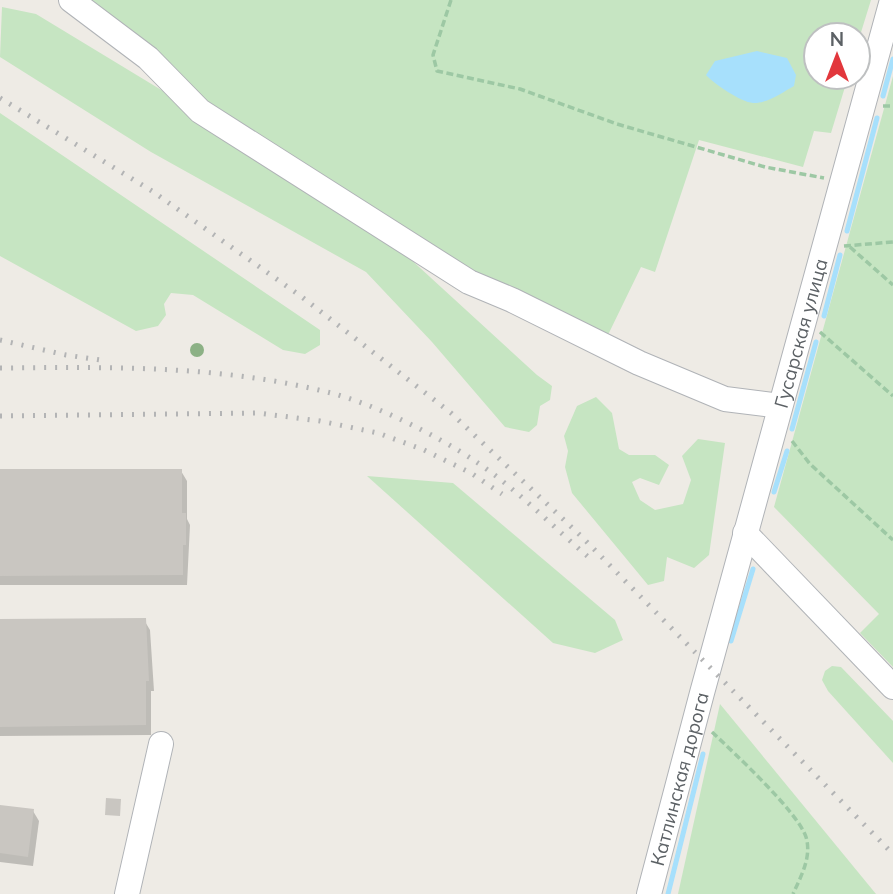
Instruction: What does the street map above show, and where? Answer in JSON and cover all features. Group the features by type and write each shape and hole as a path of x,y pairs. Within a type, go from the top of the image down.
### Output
{"street":[{"path":"71,0 148,58 200,111 469,282 512,300 639,363 725,399 778,414"},
{"name":"Гусарская улица","path":"709,665 892,0"},
{"path":"745,533 893,687"},
{"name":"Катлинская дорога","path":"649,894 709,665"},
{"path":"127,894 162,744"}],"path":[{"path":"451,0 433,55 437,71 520,89 617,124 765,167 842,181"},
{"path":"825,244 850,247 893,242"},
{"path":"850,247 893,285"},
{"path":"804,321 828,338 893,396"},
{"path":"778,414 810,464 893,540"},
{"path":"696,715 791,814 806,837 807,862 793,894"}],"green space":[{"path":"91,0 871,0 864,21 802,21 802,91 844,91 831,133 814,131 803,167 699,140 655,272 641,267 606,339 474,273 208,103"},
{"path":"2,7 36,14 163,91 383,234 552,386 550,400 540,406 537,425 529,432 505,427 432,342 366,272 151,152 0,57"},
{"path":"893,76 893,667 860,633 879,614 774,507"},
{"path":"0,113 320,330 320,345 305,354 283,350 193,295 171,293 164,304 166,315 158,326 136,331 0,256"},
{"path":"596,397 612,413 619,449 629,455 655,455 669,465 659,485 640,478 632,482 640,500 655,510 683,504 691,480 682,456 698,439 725,443 709,555 694,568 667,557 664,581 648,585 572,493 565,467 568,451 564,436 577,406"},
{"path":"367,476 453,483 615,620 623,640 595,653 553,643"},
{"path":"832,666 841,667 893,721 893,763 828,691 822,680 825,671"},
{"path":"720,704 876,894 678,894"}],"water":[{"path":"757,51 787,58 796,75 794,86 769,100 753,103 728,92 706,75 715,61"}],"building":[{"path":"0,469 182,469 182,513 186,513 183,575 0,576"},
{"path":"146,618 149,681 146,681 146,725 0,727 0,619"},
{"path":"106,798 121,799 120,816 105,815"},
{"path":"0,805 34,809 28,857 0,853"}],"waterway":[{"path":"883,96 893,59"},
{"path":"847,231 877,118"},
{"path":"824,316 840,255"},
{"path":"792,429 816,342"},
{"path":"774,492 787,451"},
{"path":"731,641 753,569"},
{"path":"668,894 703,754"}],"railway":[{"path":"0,98 152,191 302,297 451,413 583,538 893,854"},
{"path":"0,340 100,360"},
{"path":"0,368 124,368 205,372 286,383 345,397 404,421 475,461 520,496 593,561"},
{"path":"0,416 258,413 320,421 378,433 424,450 471,473 502,494"}]}
